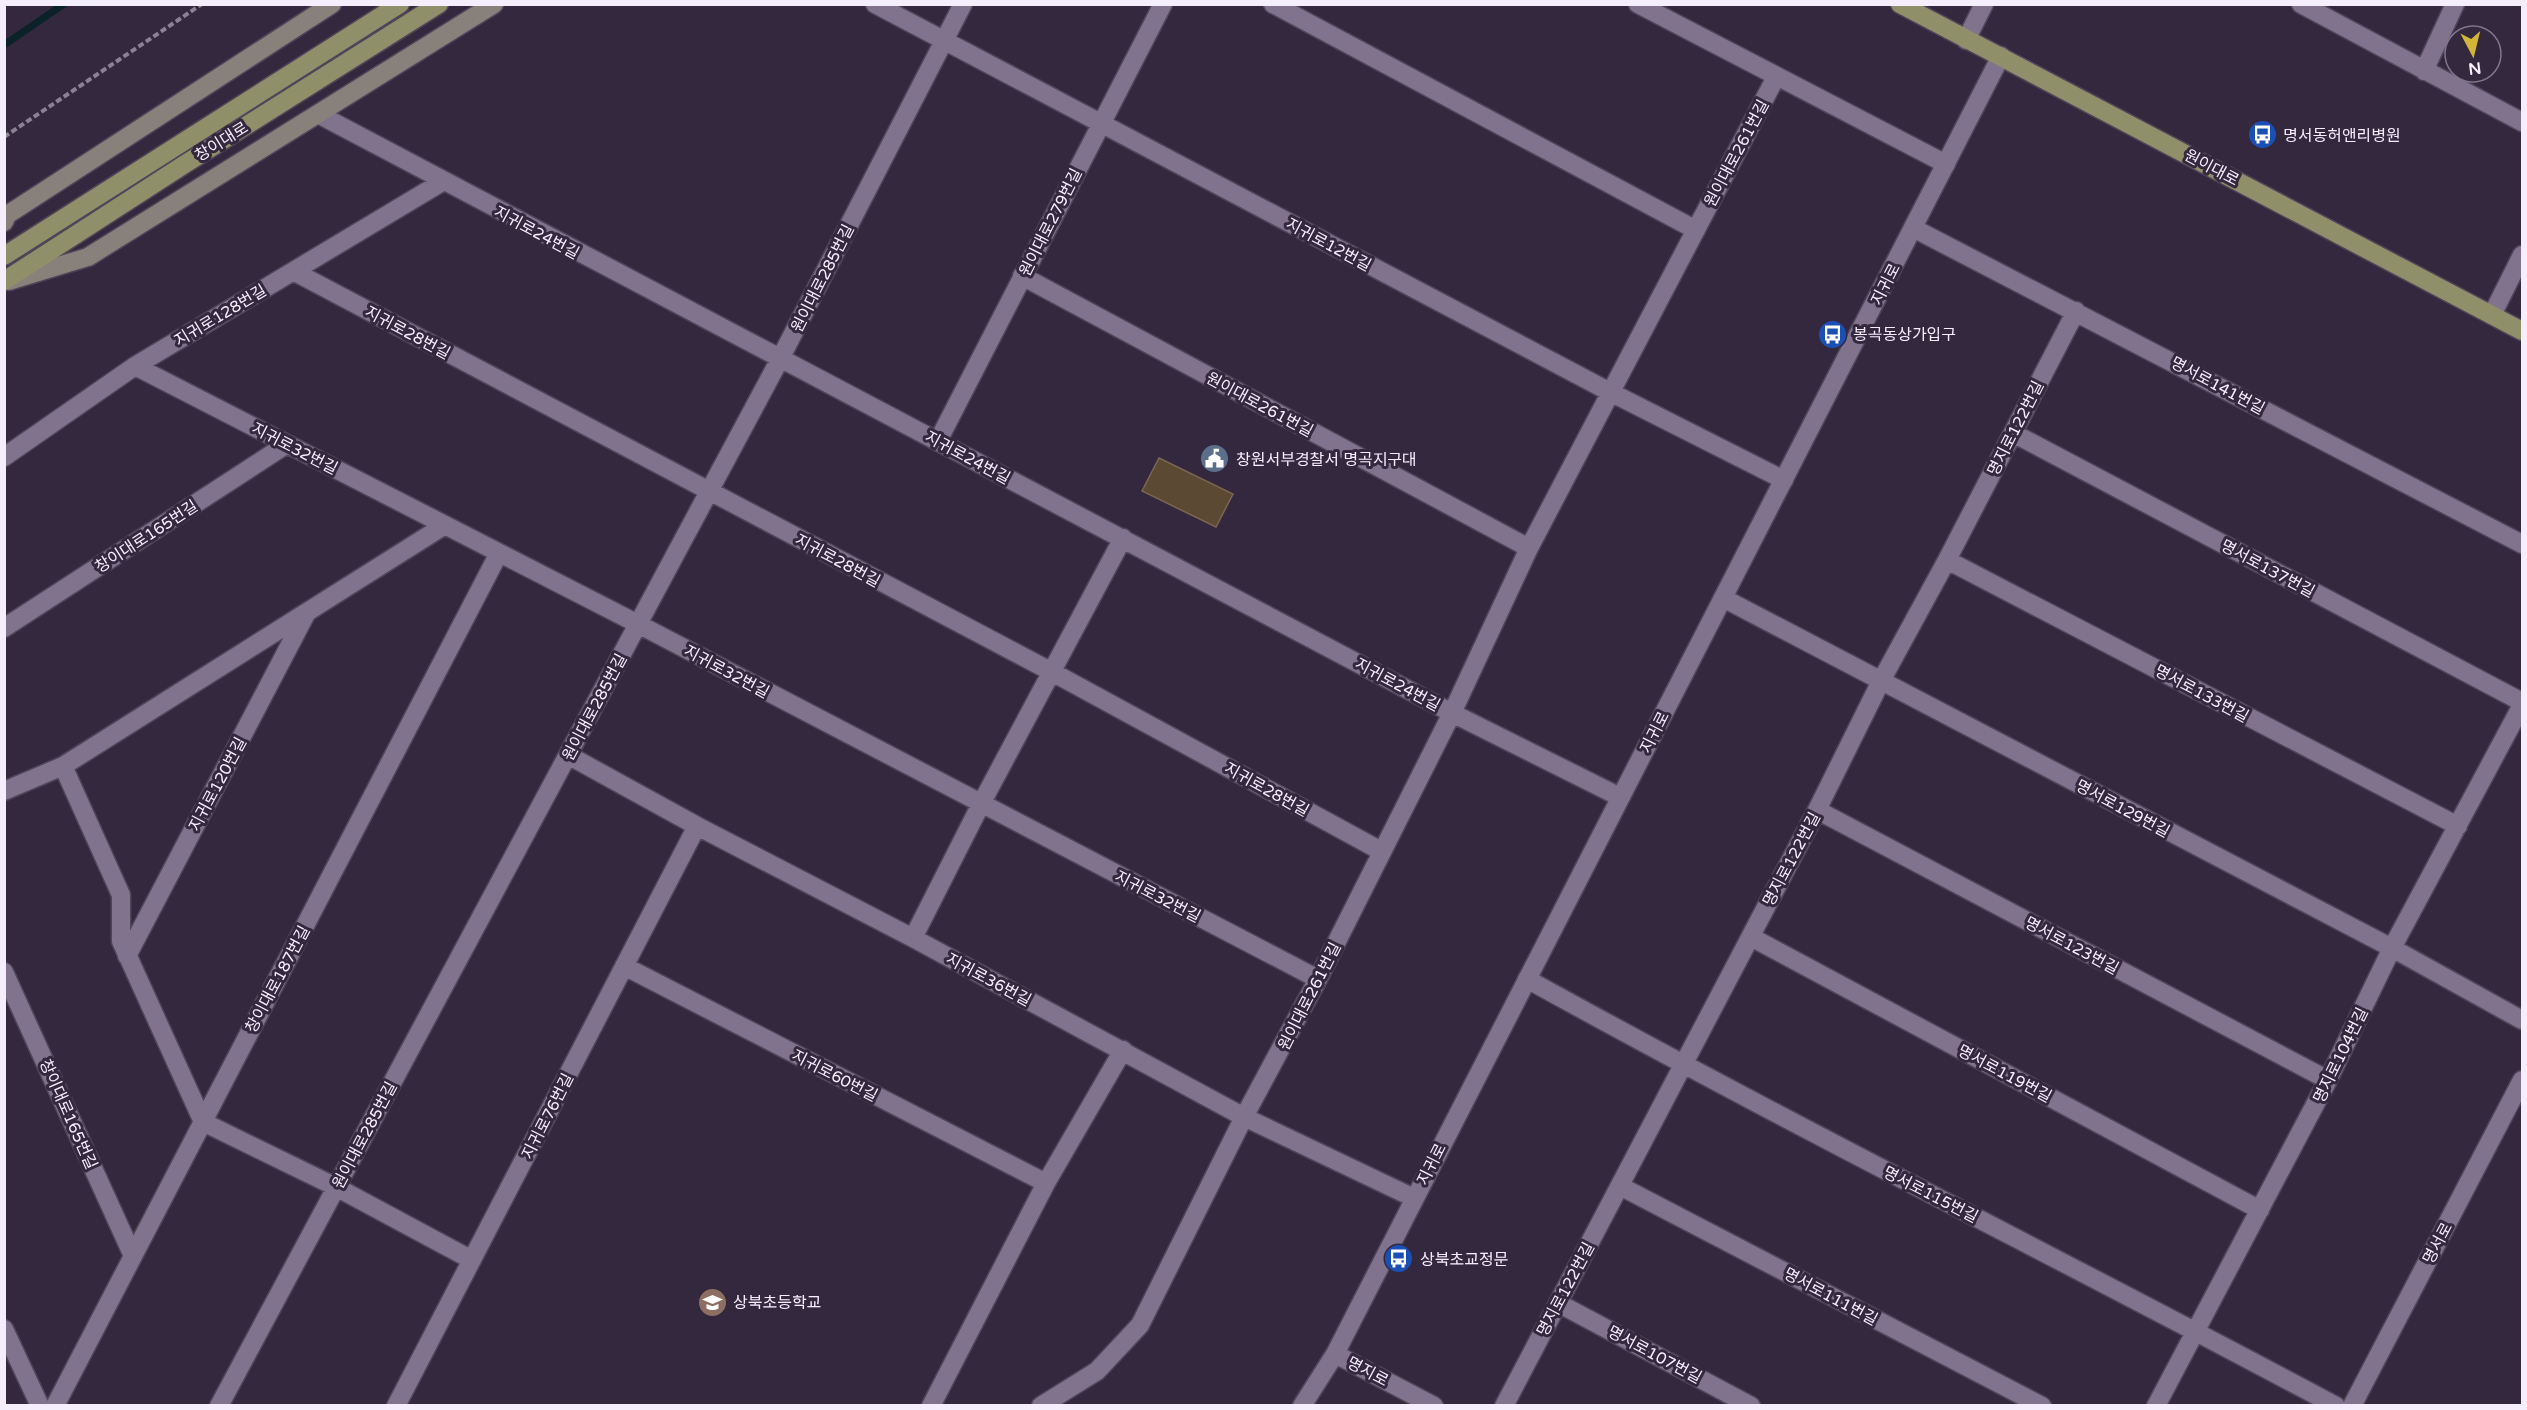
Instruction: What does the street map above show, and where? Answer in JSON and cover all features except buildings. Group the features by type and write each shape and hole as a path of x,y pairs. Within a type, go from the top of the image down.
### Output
{"main road":[{"path":"4,222 7,215 332,4"},
{"name":"창이대로","path":"4,256 400,4"},
{"name":"창이대로","path":"4,281 184,164 439,4"},
{"path":"4,281 88,257 494,4"},
{"name":"원이대로","path":"1900,4 2523,331"}],"street":[{"name":"지귀로12번길","path":"875,4 1610,392 1784,480"},
{"name":"원이대로285번길","path":"219,1406 780,359 963,4"},
{"name":"원이대로279번길","path":"938,441 1163,4"},
{"path":"1273,4 1696,230"},
{"path":"1638,4 1946,164"},
{"path":"1966,40 1984,4"},
{"path":"2301,4 2523,122"},
{"path":"2424,71 2455,4"},
{"name":"지귀로","path":"1302,1406 1335,1354 2001,56"},
{"name":"원이대로261번길","path":"1041,1406 1097,1371 1140,1325 1452,713 1529,548 1776,77"},
{"name":"지귀로24번길","path":"318,114 442,182 1452,713 1620,797"},
{"name":"지귀로128번길","path":"4,457 135,366 442,182"},
{"name":"명서로141번길","path":"1913,228 2523,544"},
{"path":"2492,315 2523,255"},
{"name":"지귀로28번길","path":"293,271 1052,672 1381,851"},
{"name":"원이대로261번길","path":"1022,276 1529,548"},
{"name":"명지로122번길","path":"1504,1406 2076,311"},
{"name":"지귀로32번길","path":"135,366 638,624 1318,979"},
{"name":"명서로137번길","path":"2013,433 2523,704"},
{"name":"창이대로165번길","path":"4,628 287,444"},
{"path":"4,791 63,766 445,525"},
{"path":"913,938 981,804 1123,538"},
{"name":"창이대로187번길","path":"55,1406 499,553"},
{"name":"명서로133번길","path":"1947,560 2457,826"},
{"name":"명서로129번길","path":"1723,598 2392,948 2523,1020"},
{"name":"지귀로120번길","path":"127,956 307,612"},
{"name":"명지로104번길","path":"2156,1406 2328,1080 2392,948 2523,704"},
{"name":"지귀로36번길","path":"568,755 697,826 1122,1050 1244,1118 1414,1198"},
{"path":"63,766 121,895 120,941 203,1122 336,1187 472,1260"},
{"name":"명서로123번길","path":"1817,810 2328,1080"},
{"name":"지귀로76번길","path":"396,1406 697,826"},
{"name":"명서로119번길","path":"1751,936 2260,1209"},
{"name":"지귀로60번길","path":"624,966 1046,1183"},
{"name":"창이대로165번길","path":"4,972 133,1256"},
{"name":"명서로115번길","path":"1527,979 1683,1065 2336,1406"},
{"path":"931,1406 1046,1183 1122,1050"},
{"name":"명서로","path":"2352,1406 2523,1080"},
{"name":"명서로111번길","path":"1620,1186 2042,1406"},
{"name":"명서로107번길","path":"1558,1304 1751,1406"},
{"path":"4,1329 39,1406"},
{"name":"명지로","path":"1335,1354 1434,1406"}],"path":[{"path":"4,137 202,4"}],"waterway":[{"path":"4,45 64,4"}],"place":[{"name":"명서동허앤리병원","path":"2262,135"},
{"name":"봉곡동상가입구","path":"1832,334"},
{"name":"창원서부경찰서 명곡지구대","path":"1215,459"},
{"name":"상북초교정문","path":"1399,1259"},
{"name":"상북초등학교","path":"712,1302"}]}
